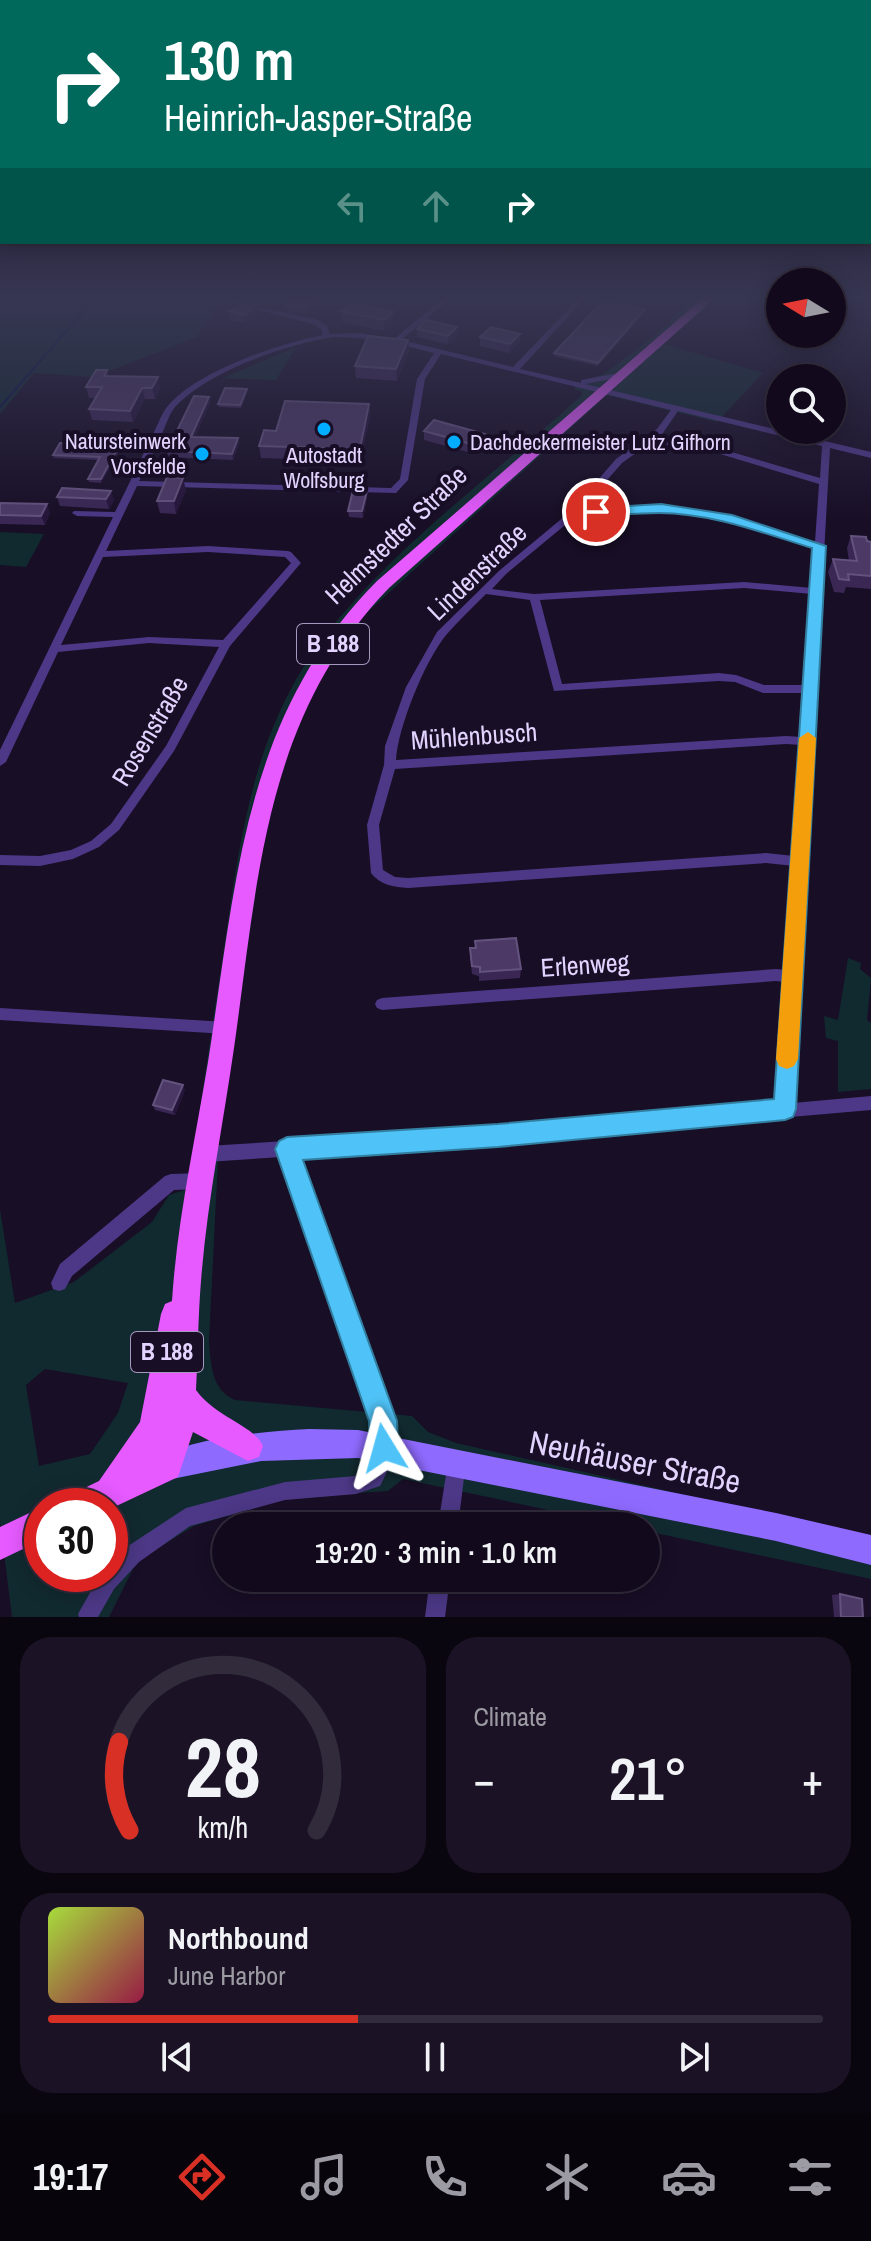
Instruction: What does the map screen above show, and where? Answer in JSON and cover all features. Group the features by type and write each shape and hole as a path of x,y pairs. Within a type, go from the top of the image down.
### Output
{"main road":[{"name":"Helmstedter Straße","path":"167,1466 177,1440 187,1280 254,836 264,794 291,717 314,673 347,625 383,584 618,375"},
{"name":"Helmstedter Straße","path":"167,1466 155,1425 173,1319 187,1280"},
{"path":"180,1391 192,1414 201,1422 248,1446"},
{"name":"B 188","path":"107,1488 134,1462 155,1425"},
{"name":"Neuhäuser Straße","path":"167,1466 248,1446 325,1442 384,1448 776,1527 871,1550"},
{"name":"B 188","path":"120,1488 167,1466"},
{"path":"0,1544 24,1532"}],"street":[{"path":"0,762 170,408 190,390 225,373"},
{"path":"133,483 393,491 404,480 421,379 425,373"},
{"path":"531,373 766,430"},
{"path":"565,381 596,381 618,375"},
{"name":"Lindenstraße","path":"390,765 391,746 399,718 425,660 441,634 574,513 619,461 660,431 676,408"},
{"path":"646,442 718,451 823,482"},
{"path":"785,1109 826,444 871,455"},
{"path":"574,513 661,508 688,511 728,518 819,546"},
{"path":"77,513 118,515"},
{"name":"Rosenstraße","path":"0,860 40,861 73,854 95,844 115,827 170,748 226,644 288,576 296,559 283,553 234,550 100,554"},
{"path":"485,591 534,597 744,585 817,591"},
{"path":"534,597 558,688 719,677 736,679 763,689 810,689"},
{"path":"55,649 149,640 226,644"},
{"name":"Mühlenbusch","path":"798,861 766,858 393,882 377,873 373,825 390,765 808,741"},
{"name":"Erlenweg","path":"382,1004 760,976 792,977"},
{"path":"0,1014 226,1028"},
{"path":"59,1283 66,1270 171,1182 205,1167 287,1149 525,1133 871,1103"},
{"path":"88,1614 107,1582 132,1555 186,1518 285,1491 356,1485 373,1479 381,1466 383,1421 287,1149"},
{"path":"450,1512 457,1462"},
{"path":"435,1617 438,1592"}],"green space":[{"path":"0,373 34,373 0,414"},
{"path":"41,373 102,373 93,377"},
{"path":"234,373 280,373 276,380 223,378"},
{"path":"603,373 763,373 717,422 607,395 361,618 333,656 292,731 265,830 219,1139 209,1341 212,1367 221,1390 235,1400 412,1416 428,1432 456,1443 871,1537 871,1579 660,1534 660,1512 557,1512 403,1479 388,1491 287,1498 240,1512 212,1512 212,1521 194,1526 137,1561 128,1579 128,1488 24,1488 24,1592 122,1592 109,1617 12,1617 0,1520 0,1210 15,1303 74,1282 152,1222 169,1195 188,1189 245,819 270,736 288,695 311,656 367,587 457,503 581,396 582,392 574,389","holes":["45,1369 128,1383 118,1413 90,1454 39,1466 26,1385"]},
{"path":"0,532 44,534 26,567 0,565"},
{"path":"848,958 861,963 860,969 871,978 867,1020 871,1023 871,1089 838,1092 838,1041 826,1038 824,1016 838,1020"}],"building":[{"path":"94,373 158,377 152,388 142,388 130,411 89,409 102,387 86,387"},
{"path":"225,388 247,389 240,405 218,404"},
{"path":"194,396 209,397 191,437 238,438 232,454 167,451"},
{"name":"Autostadt Wolfsburg","path":"285,401 369,404 360,449 259,446 264,430 276,431"},
{"path":"434,420 485,434 475,445 424,431"},
{"path":"60,443 119,446 101,479 88,479 100,457 53,455"},
{"path":"167,477 183,478 174,501 157,501"},
{"path":"62,488 111,491 106,499 57,497"},
{"path":"353,490 367,491 362,511 348,511"},
{"path":"0,503 47,504 41,516 0,515"},
{"path":"851,536 866,537 871,542 871,576 848,574 849,580 839,579 833,559 857,561"},
{"path":"516,938 521,969 480,972 480,967 472,966 470,948 476,948 475,941"},
{"path":"163,1080 183,1085 172,1110 153,1105"},
{"path":"840,1594 862,1599 863,1617 841,1617"}],"waterway":[{"path":"0,407 29,373"}],"slow traffic":[{"path":"787,1059 808,738"}],"place":[{"name":"Autostadt Wolfsburg","path":"324,429"},
{"name":"Dachdeckermeister Lutz Gifhorn","path":"454,442"},
{"name":"Natursteinwerk Vorsfelde","path":"202,454"}],"route":[{"path":"384,1448 383,1421 287,1149 388,1144 785,1109 819,546 728,518 688,511 661,508 596,512"}]}
